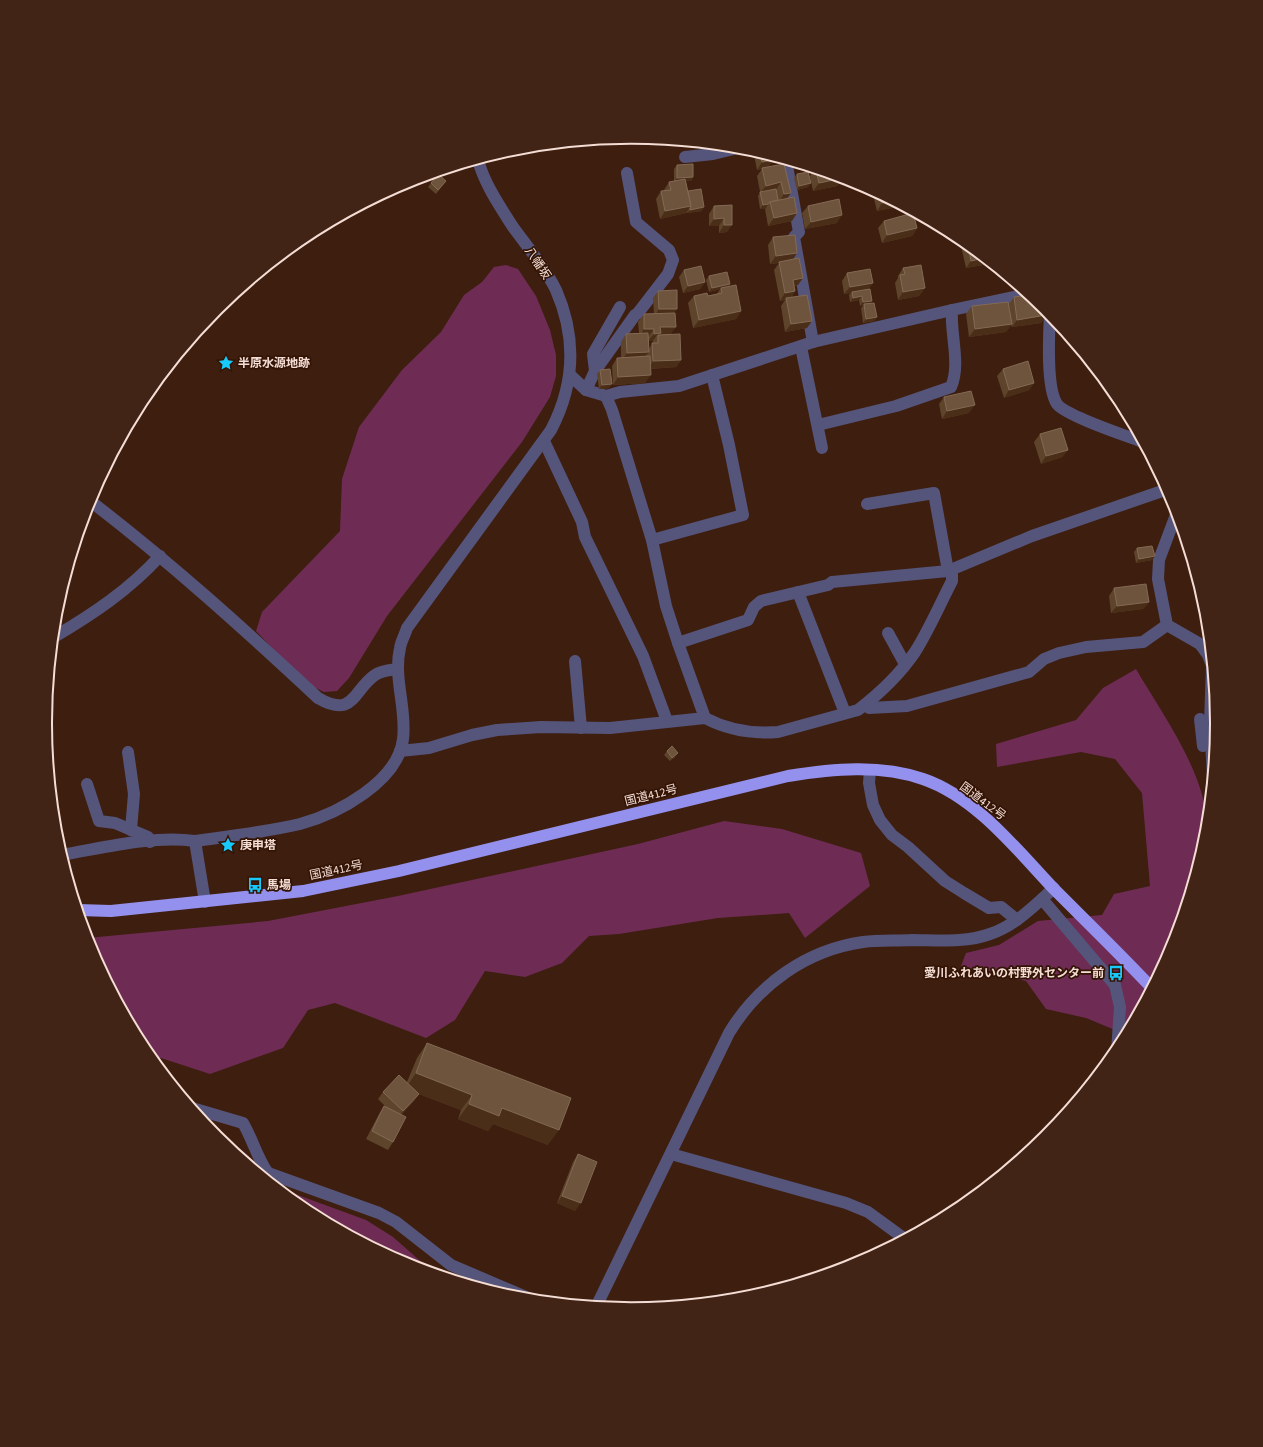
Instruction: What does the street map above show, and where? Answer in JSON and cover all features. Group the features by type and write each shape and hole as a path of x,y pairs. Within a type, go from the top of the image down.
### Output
{"highway":[{"name":"国道412号","path":"83,910 111,911 303,891 399,871 788,776 840,770 870,770 900,773 924,779 962,801 996,827 1149,985"}],"street":[{"path":"685,157 711,150"},
{"name":"八幡坂","path":"67,854 150,842 181,839 195,841 300,824 323,816 343,806 373,787 389,771 400,751 403,739 404,719 398,669 400,649 407,628 544,441 559,414 566,394 570,375 570,336 555,289 490,191 480,165"},
{"path":"787,166 799,232 794,237 813,342"},
{"path":"586,390 595,371 635,315 668,274 674,260 669,250 636,222 627,172"},
{"path":"570,375 586,390 606,396 620,392 679,386 813,342 1022,295"},
{"path":"595,371 593,354 620,307"},
{"path":"818,425 896,406 951,387 956,376 951,322 952,310"},
{"path":"1050,323 1049,363 1054,396 1057,404 1072,414 1136,439"},
{"path":"801,347 822,448"},
{"path":"652,540 743,515 730,445 712,375"},
{"path":"606,396 612,410 652,540 666,606 705,718"},
{"path":"544,441 582,522 585,537 643,656 667,721"},
{"path":"678,643 748,620 754,607 761,601 828,585 832,582 948,570 1032,536 1162,490"},
{"path":"400,751 430,748 472,735 497,730 541,726 610,728 705,718 738,730 766,733 778,732 858,710 866,705 887,685 914,653 952,581 952,574 948,570 934,493 867,504"},
{"path":"95,505 160,556 242,627 318,698 327,704 339,706 352,701 373,676 380,671 398,669"},
{"path":"1174,520 1159,560 1158,573 1167,625 1200,644 1207,653"},
{"path":"59,634 92,615 121,593 160,556"},
{"path":"798,592 845,713"},
{"path":"866,705 869,708 907,706 1029,672 1044,659 1059,653 1086,647 1143,642 1167,625"},
{"path":"888,633 905,664"},
{"path":"575,661 581,728"},
{"path":"1211,707 1211,740"},
{"path":"1200,719 1204,750 1210,753"},
{"path":"128,752 134,794 131,830"},
{"path":"870,770 869,783 872,805 880,820 892,835 908,847 945,881 989,908 1001,907 1018,920"},
{"path":"87,784 99,821 116,823 148,838 150,842"},
{"path":"195,841 205,902"},
{"path":"598,1302 726,1038 739,1017 751,1002 785,972 808,958 846,945 878,941 974,938 989,934 1018,920 1054,888"},
{"path":"1042,899 1115,985 1120,1007 1118,1037"},
{"path":"200,1110 243,1123 253,1140 254,1163 268,1173 379,1213 396,1222 451,1265 509,1290"},
{"path":"671,1154 846,1203 868,1212 901,1236"}],"shaded area":[{"path":"506,265 518,269 536,296 550,330 556,355 556,376 550,397 522,442 387,616 349,678 337,691 324,692 306,683 256,631 262,612 340,531 342,479 359,427 402,370 441,332 464,295 482,282 494,267"},
{"path":"1136,669 1184,750 1194,772 1205,806 1200,837 1191,873 1180,910 1167,945 1151,980 1121,1032 1086,1018 1046,1009 1026,981 961,966 966,953 999,945 1038,921 1102,915 1114,894 1150,886 1142,793 1115,759 1081,752 997,767 996,744 1076,720 1103,688"},
{"path":"724,821 782,829 861,853 870,886 805,938 789,913 718,918 619,934 589,936 562,963 525,977 485,971 455,1020 426,1038 335,1003 308,1010 283,1048 210,1074 159,1058 130,1013 112,980 93,937 268,921 398,896 638,844"},
{"path":"294,1194 366,1220 393,1237 424,1264 375,1243 342,1225"}],"building":[{"path":"693,164 693,177 677,178 677,165"},
{"path":"784,165 791,193 784,194 781,182 766,186 762,168"},
{"path":"808,172 811,183 799,186 797,174"},
{"path":"817,175 832,180 819,183"},
{"path":"441,177 446,181 438,190 431,183 434,179"},
{"path":"685,179 691,206 665,211 661,191 671,190 669,182"},
{"path":"701,189 704,207 690,210 691,206 688,191"},
{"path":"776,189 778,200 763,205 760,192"},
{"path":"794,197 797,213 774,218 770,202"},
{"path":"839,199 842,215 811,222 808,206"},
{"path":"732,205 732,225 724,225 724,218 714,219 714,206"},
{"path":"907,215 914,218 917,228 887,235 884,221"},
{"path":"795,235 797,253 776,256 773,237"},
{"path":"970,254 978,259 971,261"},
{"path":"799,258 803,278 793,280 795,291 785,293 779,262"},
{"path":"921,265 925,288 903,292 900,275 905,274 903,268"},
{"path":"701,266 705,282 688,286 684,270"},
{"path":"870,269 873,283 850,287 847,273"},
{"path":"727,272 730,284 712,288 709,276"},
{"path":"736,285 741,311 699,320 694,296 707,293 708,296 722,293 721,288"},
{"path":"870,289 872,301 863,302 862,296 853,298 852,292"},
{"path":"677,290 677,309 659,309 658,291"},
{"path":"807,295 812,321 791,324 786,298"},
{"path":"1022,296 1043,316 1017,320 1014,297"},
{"path":"1008,302 1012,324 975,329 972,306"},
{"path":"874,303 877,317 866,319 864,304"},
{"path":"675,313 676,327 660,327 661,333 654,334 654,329 644,329 644,314"},
{"path":"648,333 649,352 627,353 626,334"},
{"path":"680,334 681,360 653,361 652,343 658,343 658,335"},
{"path":"650,356 651,375 618,377 617,358"},
{"path":"1028,361 1034,383 1009,390 1003,369"},
{"path":"610,369 612,384 602,385 600,370"},
{"path":"971,391 975,405 947,411 944,397"},
{"path":"1061,428 1068,450 1046,456 1040,434"},
{"path":"1152,546 1155,556 1139,559 1137,548"},
{"path":"1146,584 1149,602 1117,606 1114,588"},
{"path":"672,746 678,753 672,758 667,751"},
{"path":"427,1043 571,1098 559,1130 502,1108 499,1116 469,1104 472,1095 416,1073"},
{"path":"399,1075 419,1094 403,1111 383,1092"},
{"path":"384,1106 406,1117 393,1142 372,1131"},
{"path":"578,1154 597,1162 581,1203 562,1196"}],"place":[{"name":"半原水源地跡","path":"226,363"},
{"name":"庚申塔","path":"228,845"},
{"name":"馬場","path":"255,885"},
{"name":"愛川ふれあいの村野外センター前","path":"1116,973"}]}
